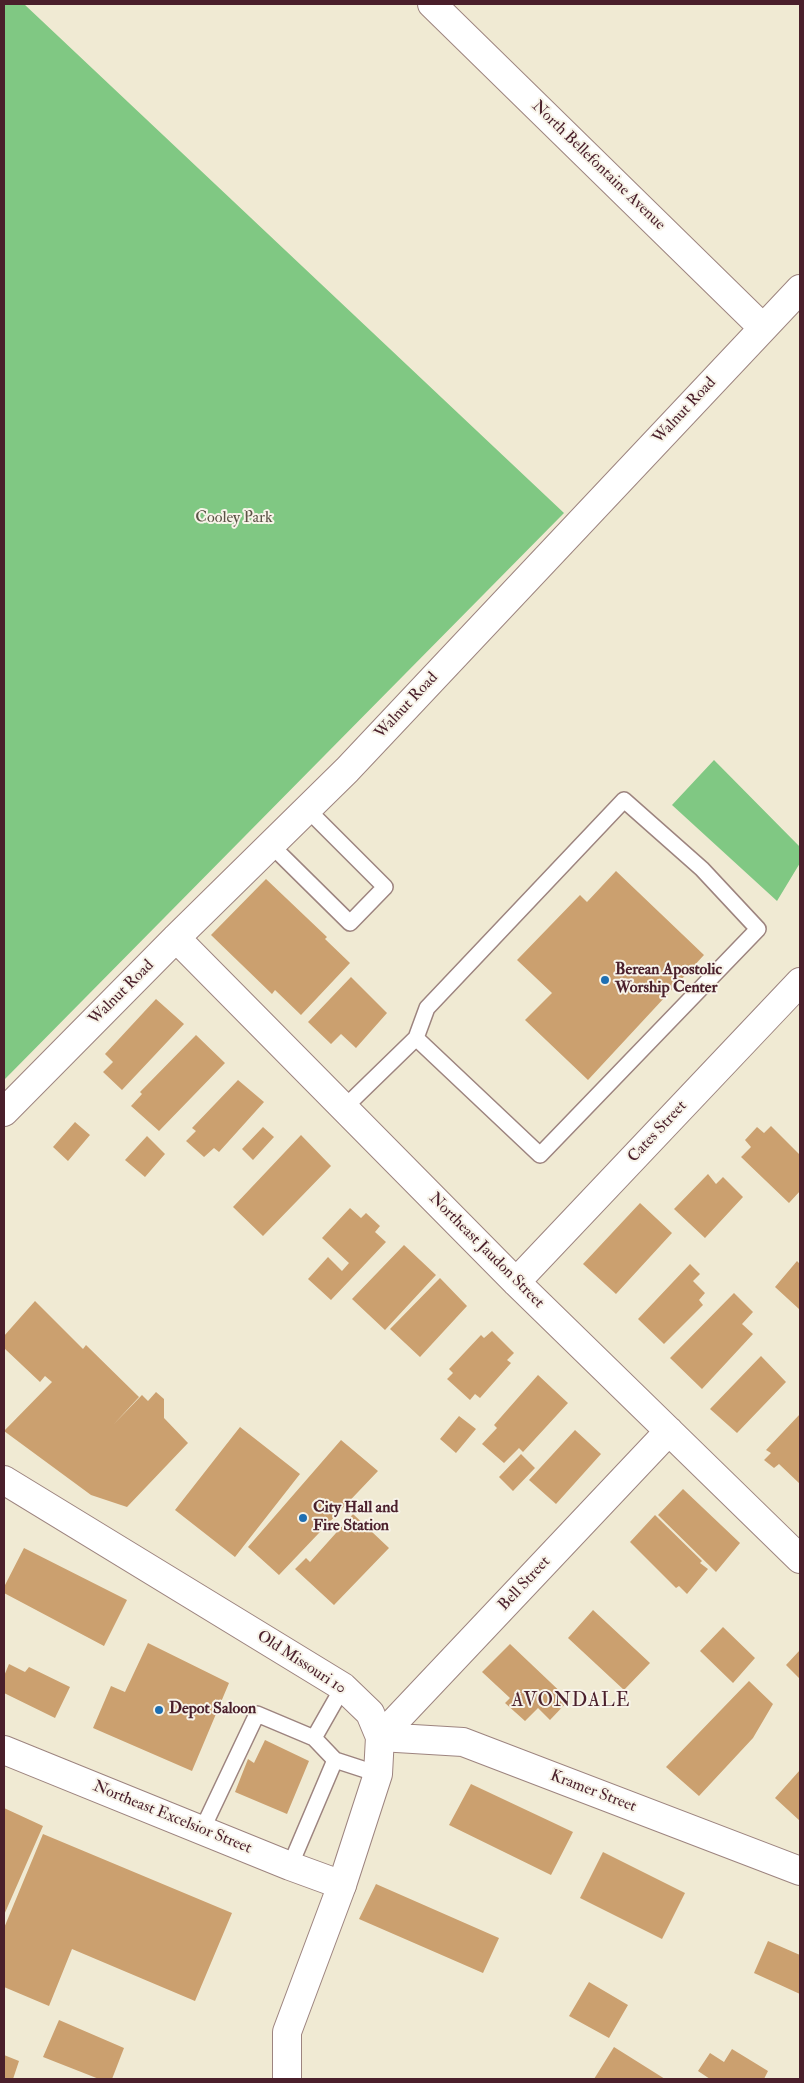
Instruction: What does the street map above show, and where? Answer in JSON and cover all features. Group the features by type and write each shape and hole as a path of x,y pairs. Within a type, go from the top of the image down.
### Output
{"street":[{"name":"North Bellefontaine Avenue","path":"432,4 763,328"},
{"name":"Walnut Road","path":"4,1112 354,762 800,289"},
{"name":"Northeast Jaudon Street","path":"176,938 516,1282 800,1559"},
{"name":"Cates Street","path":"516,1282 800,982"},
{"name":"Bell Street","path":"380,1737 669,1431"},
{"name":"Old Missouri 10","path":"4,1480 343,1687 370,1712 380,1737 378,1774 342,1885 288,2032 287,2079"},
{"name":"Kramer Street","path":"380,1737 463,1742 800,1871"},
{"name":"Northeast Excelsior Street","path":"4,1750 290,1866 342,1885"}],"lane":[{"path":"344,1108 416,1038 427,1008 624,800 702,869 758,929 540,1155 416,1038"},
{"path":"271,845 350,923 385,887 307,810"},
{"path":"314,1738 343,1687"},
{"path":"202,1830 257,1714 314,1738 335,1760 378,1774"},
{"path":"290,1866 335,1760"}],"green space":[{"name":"Cooley Park","path":"4,4 24,4 564,513 4,1080"},
{"path":"714,760 800,847 800,863 777,901 672,805"}],"building":[{"path":"616,871 704,955 588,1080 525,1020 552,993 517,960 580,895 587,902"},
{"path":"266,879 327,937 325,939 350,963 301,1015 275,990 272,994 211,935"},
{"path":"351,977 387,1013 356,1048 341,1034 331,1044 308,1022"},
{"path":"156,999 184,1024 122,1090 103,1072 113,1062 105,1054"},
{"path":"196,1035 225,1063 159,1131 131,1106 142,1094 140,1092"},
{"path":"238,1080 264,1102 219,1152 214,1148 204,1157 186,1141 196,1131 192,1128"},
{"path":"75,1122 90,1135 68,1161 53,1147"},
{"path":"771,1126 800,1155 800,1191 789,1203 741,1157 751,1147 745,1140 757,1127 764,1133"},
{"path":"263,1127 274,1137 253,1160 242,1149"},
{"path":"301,1135 331,1166 263,1236 233,1207"},
{"path":"147,1136 165,1154 145,1177 125,1160"},
{"path":"708,1174 716,1184 723,1177 743,1197 705,1238 674,1209"},
{"path":"640,1203 672,1233 616,1294 583,1264"},
{"path":"350,1208 361,1218 366,1213 380,1226 375,1232 386,1242 331,1300 308,1279 328,1257 342,1271 349,1263 322,1238"},
{"path":"404,1245 436,1275 385,1330 352,1299"},
{"path":"797,1261 800,1264 799,1309 775,1287"},
{"path":"690,1264 700,1274 693,1281 705,1293 699,1300 703,1305 664,1344 638,1319"},
{"path":"440,1278 467,1306 420,1357 390,1329"},
{"path":"734,1293 753,1312 742,1324 753,1334 702,1389 670,1358"},
{"path":"35,1301 83,1349 86,1345 139,1397 113,1425 142,1395 148,1401 156,1392 164,1399 164,1418 188,1443 127,1507 91,1495 4,1431 52,1382 45,1376 40,1382 4,1348 4,1336"},
{"path":"492,1331 514,1353 507,1360 511,1363 480,1398 475,1394 470,1400 447,1379 453,1373 449,1369 481,1335 484,1338"},
{"path":"761,1356 786,1382 737,1433 710,1409"},
{"path":"538,1375 568,1403 523,1452 519,1448 504,1463 482,1444 497,1428 494,1425"},
{"path":"800,1414 800,1484 779,1464 774,1468 764,1460 771,1453 766,1450"},
{"path":"459,1416 476,1429 456,1453 440,1439"},
{"path":"240,1427 300,1474 235,1557 175,1510"},
{"path":"575,1430 601,1454 556,1504 529,1480"},
{"name":"City Hall and Fire Station","path":"341,1440 378,1471 279,1575 248,1547"},
{"path":"521,1454 535,1468 513,1491 499,1477"},
{"path":"683,1489 740,1543 716,1572 658,1515"},
{"path":"353,1514 389,1548 334,1605 295,1569 306,1558 310,1562"},
{"path":"655,1515 702,1561 700,1563 708,1569 687,1594 679,1586 676,1588 630,1542"},
{"path":"24,1548 127,1600 104,1646 4,1593 4,1587"},
{"path":"593,1610 650,1663 624,1690 568,1638"},
{"path":"723,1627 755,1658 733,1683 700,1651"},
{"name":"Depot Saloon","path":"148,1643 229,1683 192,1771 93,1728 111,1686 125,1692"},
{"path":"510,1644 569,1700 550,1720 538,1708 525,1721 505,1703 510,1698 482,1672"},
{"path":"800,1650 800,1679 786,1665"},
{"path":"9,1664 25,1672 29,1667 70,1687 55,1718 4,1693 4,1676"},
{"path":"749,1681 773,1704 753,1738 699,1796 666,1767"},
{"path":"265,1740 309,1761 287,1814 235,1792 248,1759 254,1763"},
{"path":"800,1770 800,1821 775,1798"},
{"path":"471,1784 573,1832 551,1875 449,1825"},
{"path":"4,1808 43,1826 4,1915"},
{"path":"43,1834 232,1913 195,2001 72,1949 49,2006 4,1987 4,1928"},
{"path":"603,1852 685,1893 662,1939 580,1898"},
{"path":"376,1884 499,1938 483,1973 359,1919"},
{"path":"768,1941 800,1955 800,1994 754,1973"},
{"path":"589,1982 628,2005 609,2038 569,2016"},
{"path":"59,2020 124,2048 112,2079 99,2079 43,2057"},
{"path":"614,2047 665,2079 594,2079"},
{"path":"732,2049 768,2071 764,2079 710,2079 698,2071 710,2053 724,2062"},
{"path":"4,2055 19,2061 13,2079 4,2079"}],"place":[{"name":"Berean Apostolic Worship Center","path":"605,980"},
{"name":"City Hall and Fire Station","path":"303,1518"},
{"name":"Depot Saloon","path":"159,1710"}],"district":[{"name":"AVONDALE","path":"571,1702"}]}
